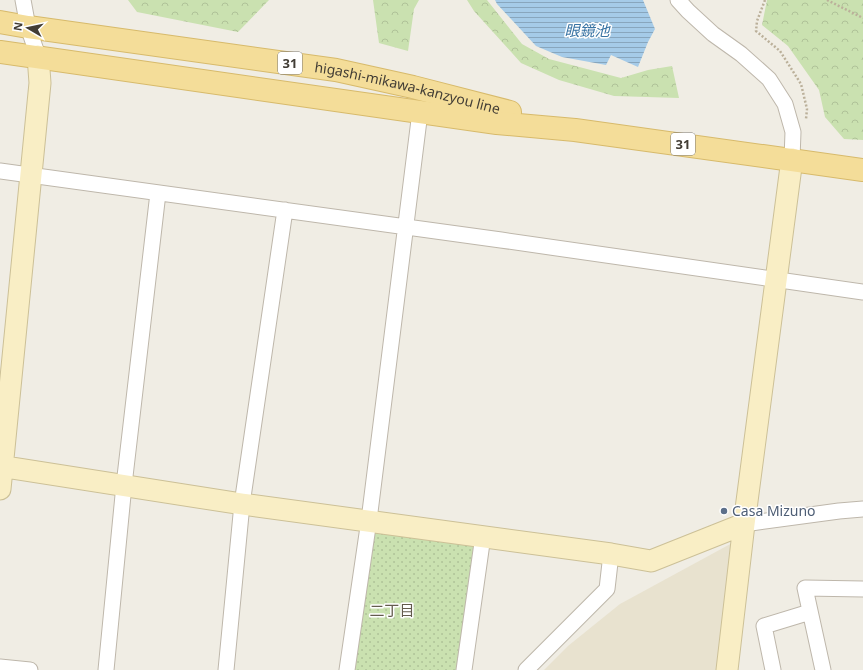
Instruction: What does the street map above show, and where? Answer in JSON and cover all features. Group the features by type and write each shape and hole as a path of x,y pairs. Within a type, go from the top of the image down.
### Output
{"main road":[{"name":"higashi-mikawa-kanzyou line","path":"0,22 336,70 413,87 575,130"},
{"name":"higashi-mikawa-kanzyou line","path":"0,52 38,56 497,123 575,130 863,170"}],"street":[{"path":"0,489 1,466 40,83 38,56 28,27 23,0"},
{"path":"678,0 713,34 741,54 769,80 785,104 792,131 792,160 744,524 727,670"},
{"path":"347,670 369,520 420,112"},
{"path":"0,171 863,292"},
{"path":"106,670 124,485 158,193"},
{"path":"226,670 242,504 284,210"},
{"path":"1,466 242,504 369,520 651,561 744,524 839,510 862,511"},
{"path":"464,670 483,536"},
{"path":"526,670 607,589 611,554"},
{"path":"823,670 805,588 863,589"},
{"path":"773,670 764,626 810,612"},
{"path":"0,666 30,670"}],"path":[{"path":"765,0 757,21 756,31 780,51 801,84 807,109 804,127 792,131"},
{"path":"827,0 863,18"}],"shaded area":[{"path":"734,542 720,670 544,670 568,646 620,604"}],"green space":[{"path":"128,0 269,0 238,32 137,12"},
{"path":"373,0 419,0 414,9 408,51 379,43"},
{"path":"467,0 487,0 522,44 549,59 621,78 648,70 672,66 679,98 614,96 559,80 521,63 474,11"},
{"path":"767,0 863,0 863,140 844,139 825,117 819,90 788,46 762,25"},
{"path":"369,520 483,536 464,670 347,670"}],"water":[{"name":"眼鏡池","path":"495,0 643,0 655,29 638,67 611,55 606,65 562,57 536,46"}],"place":[{"name":"Casa Mizuno","path":"724,511"}],"district":[{"name":"二丁目","path":"392,611"}]}
